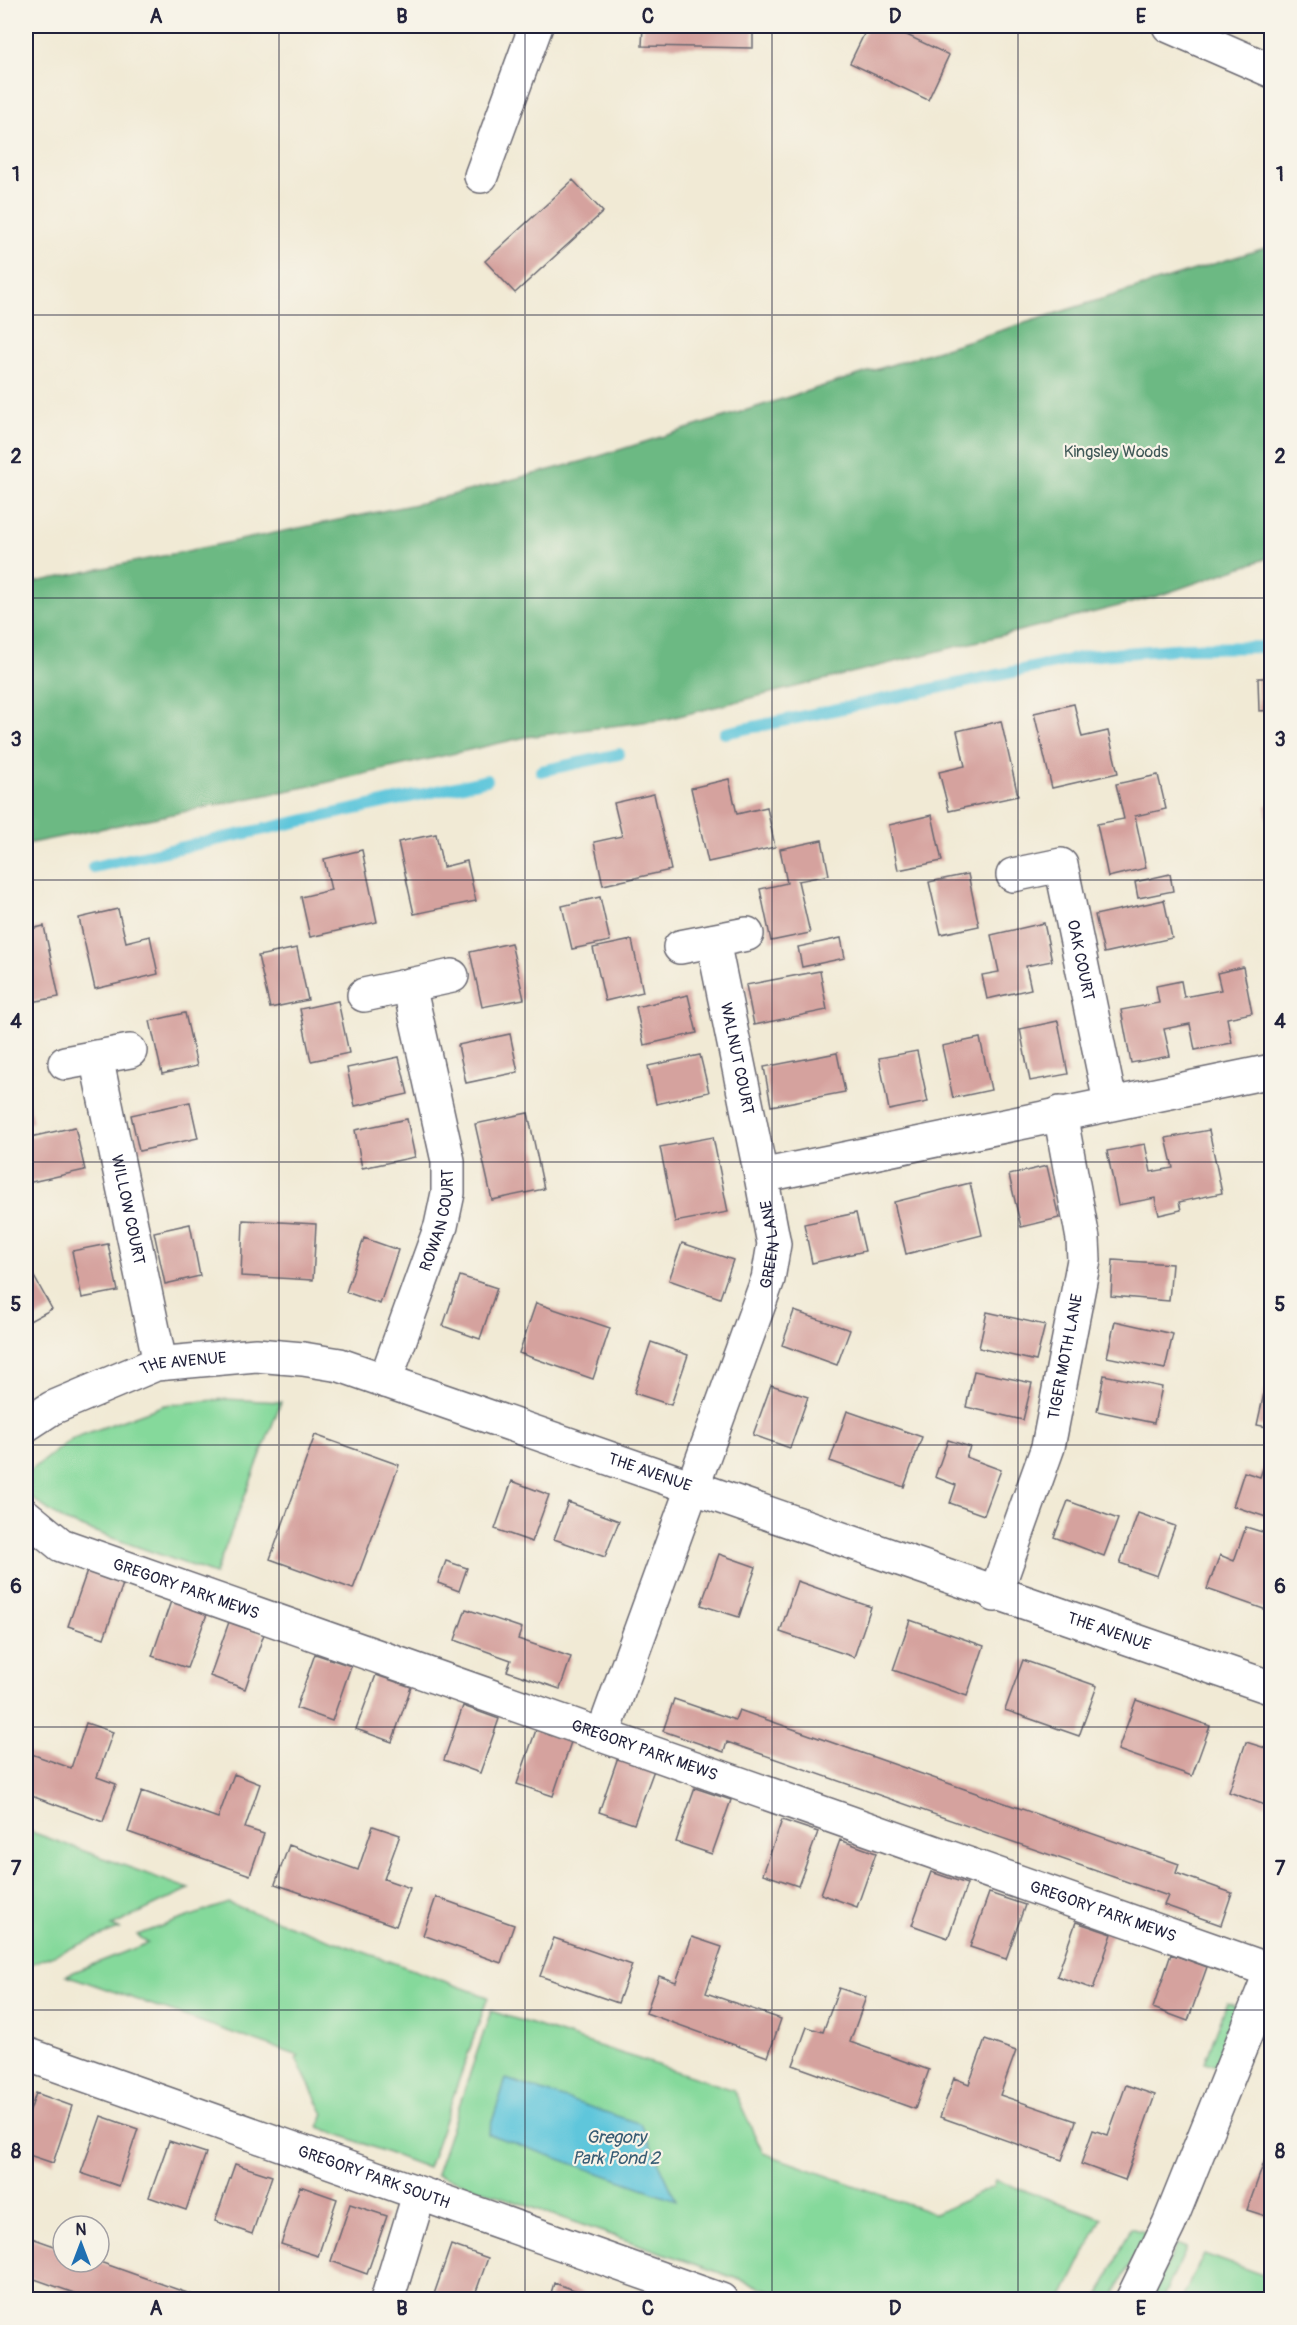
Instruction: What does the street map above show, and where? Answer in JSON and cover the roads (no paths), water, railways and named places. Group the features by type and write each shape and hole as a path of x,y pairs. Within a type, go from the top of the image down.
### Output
{"street":[{"path":"481,176 536,26"},
{"path":"1169,26 1272,71"},
{"name":"OAK COURT","path":"1013,875 1061,865 1110,1102"},
{"path":"680,947 747,934"},
{"name":"WALNUT COURT","path":"713,941 761,1176"},
{"path":"364,995 452,976"},
{"name":"ROWAN COURT","path":"385,1382 441,1226 448,1193 448,1161 410,985"},
{"path":"65,1063 130,1050"},
{"name":"WILLOW COURT","path":"96,1057 160,1364"},
{"name":"GREEN LANE","path":"603,1734 690,1487 768,1279 774,1244 761,1176 1110,1102 1272,1071"},
{"name":"TIGER MOTH LANE","path":"995,1594 1048,1447 1084,1260 1083,1239 1060,1113"},
{"name":"THE AVENUE","path":"26,1425 52,1408 160,1364 256,1356 303,1359 339,1365 1272,1688"},
{"name":"GREGORY PARK MEWS","path":"26,1516 61,1545 1271,1970"},
{"path":"1132,2300 1168,2224 1271,1970"},
{"name":"GREGORY PARK SOUTH","path":"26,2054 721,2300"},
{"path":"387,2300 419,2195"}],"water":[{"name":"Gregory Park Pond 2","path":"506,2079 641,2124 676,2200 488,2134"}],"waterway":[{"path":"725,733 1088,656 1186,648 1272,647"},
{"path":"541,771 619,754"},
{"path":"93,867 487,780"}],"park label":[{"name":"Kingsley Woods","path":"1116,452"}]}
